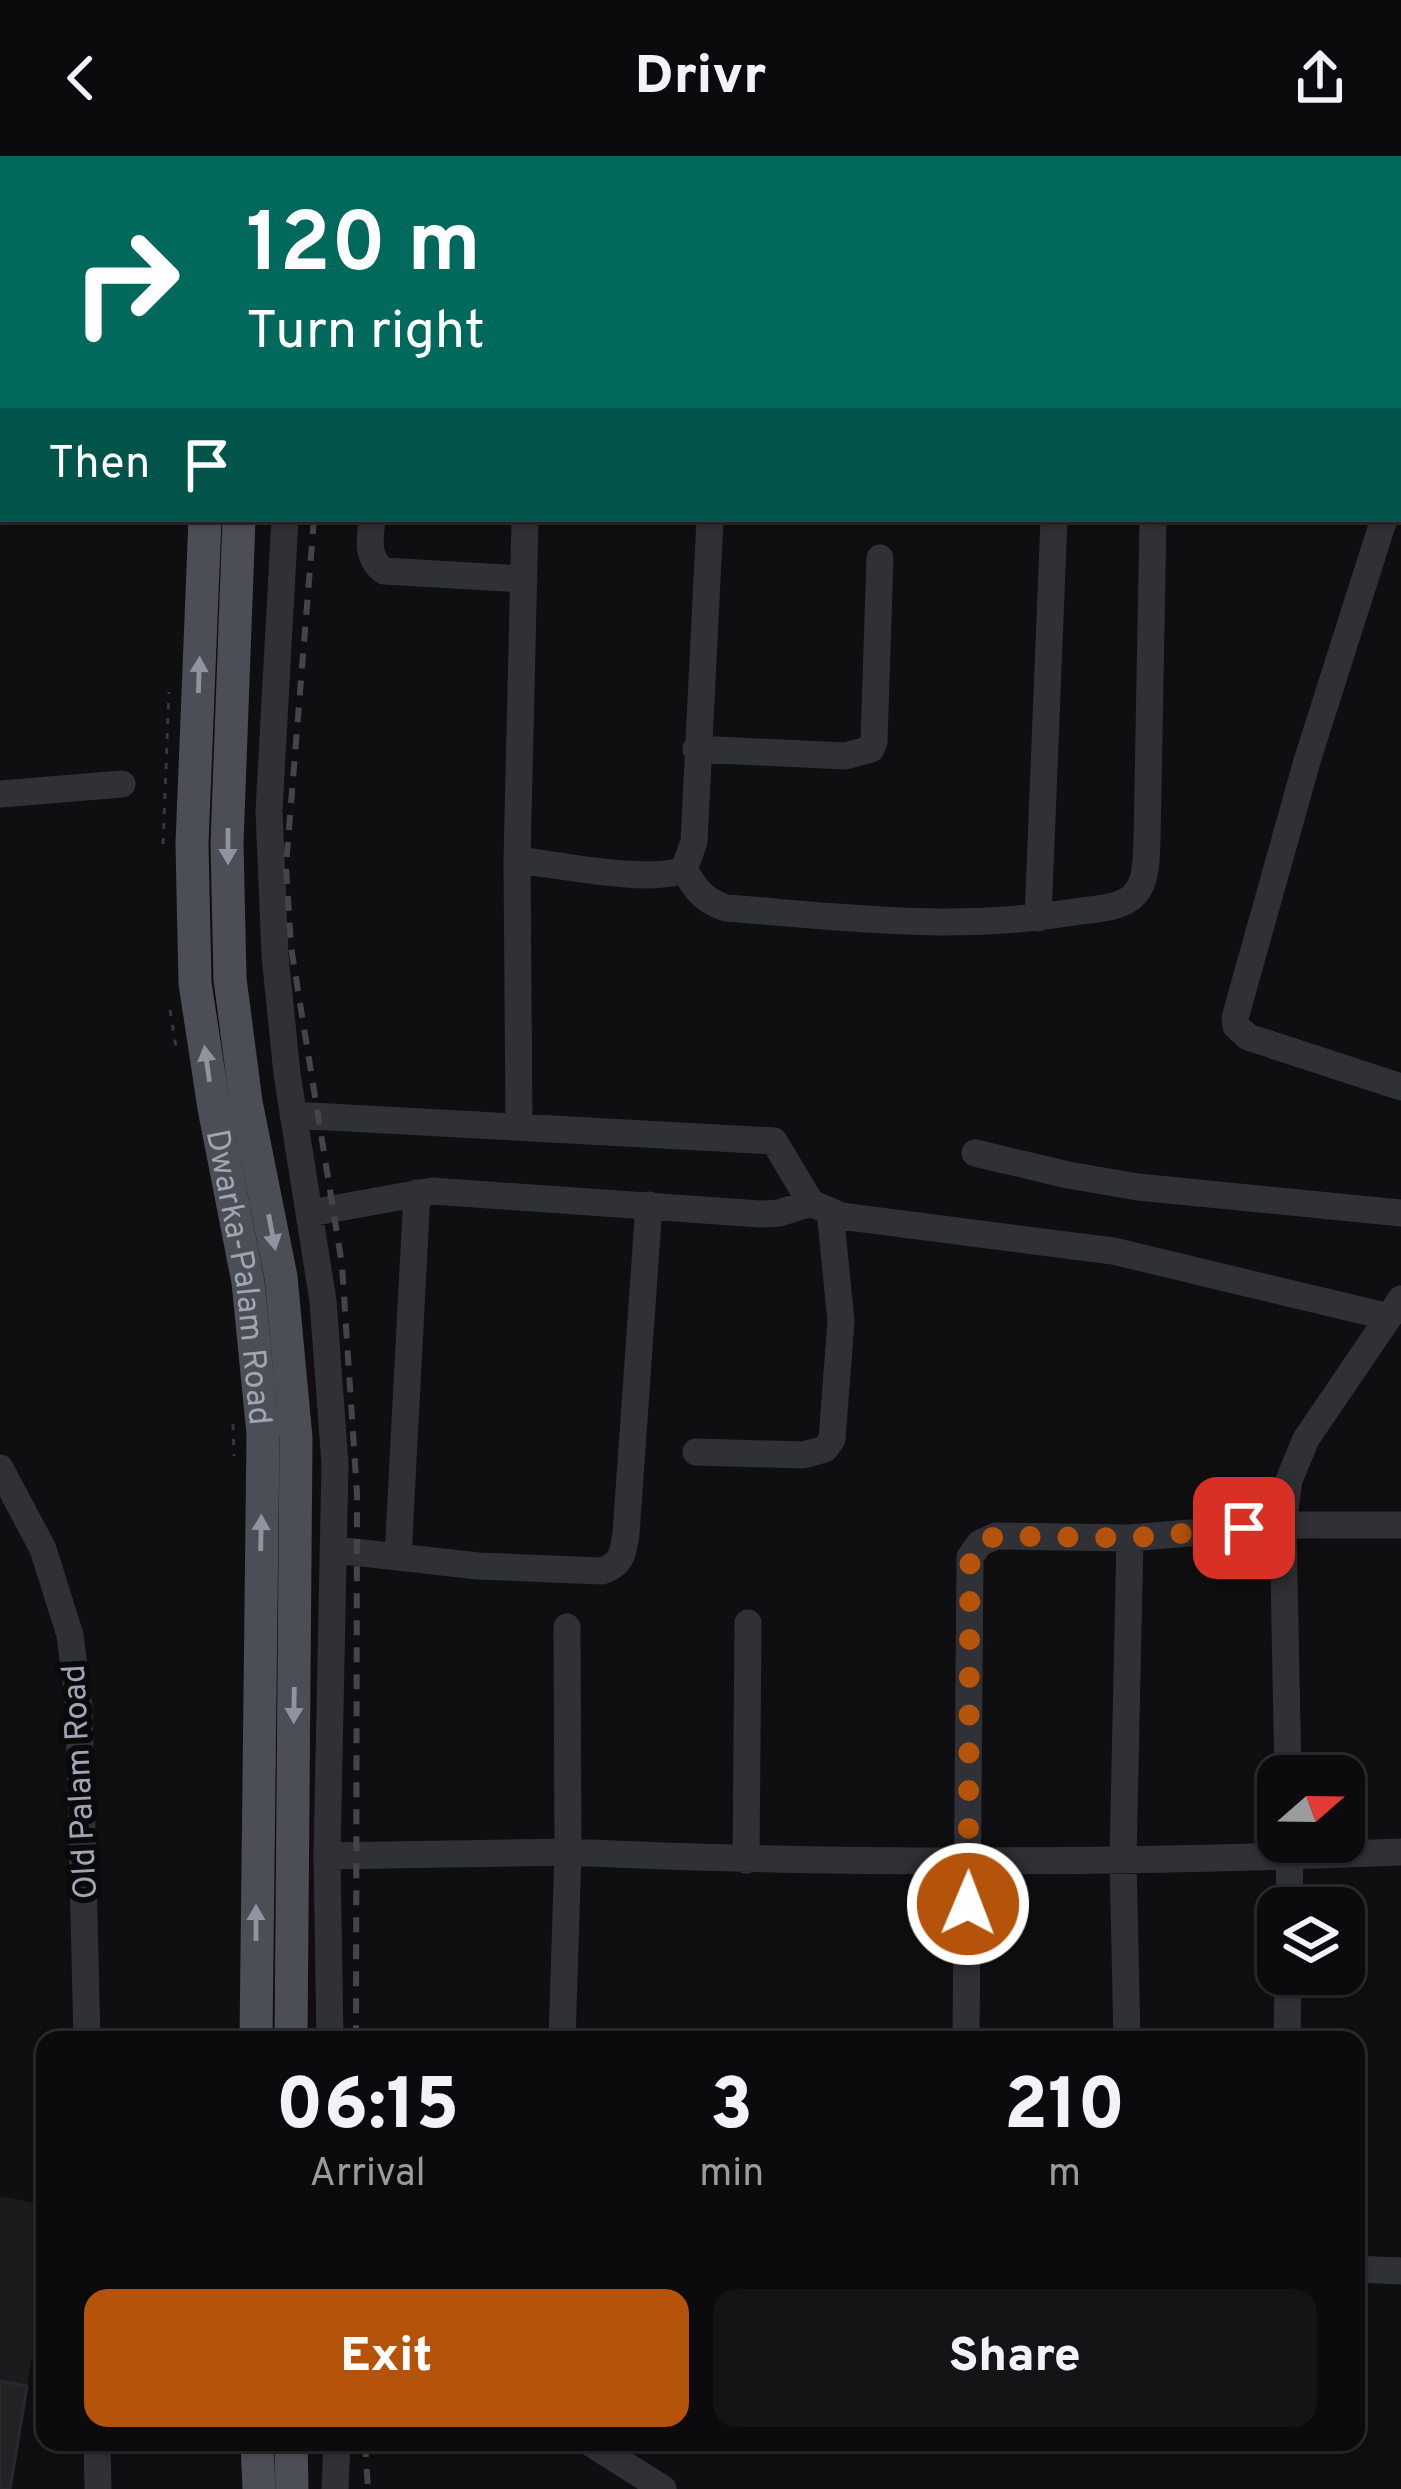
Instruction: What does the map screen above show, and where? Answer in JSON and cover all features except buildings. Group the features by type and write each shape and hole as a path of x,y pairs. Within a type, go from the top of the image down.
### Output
{"main road":[{"name":"Dwarka-Palam Road","path":"205,522 192,844 195,983 248,1282 263,1434 256,2031"},
{"name":"Dwarka-Palam Road","path":"239,522 227,843 230,980 246,1102 281,1277 296,1438 290,2031"},
{"path":"257,2451 259,2489"},
{"path":"291,2451 292,2489"}],"street":[{"path":"285,522 268,812 275,955 293,1115 325,1324 336,1550 327,1856 330,2031"},
{"path":"372,522 371,554 384,571 524,579"},
{"path":"519,1124 517,860 526,522"},
{"path":"517,860 646,875 673,875 684,869 694,842 710,522"},
{"path":"1038,918 1054,522"},
{"path":"684,869 696,890 726,908 933,925 1038,918 1129,899 1139,890 1147,841 1153,522"},
{"path":"1383,522 1307,761 1235,1018 1236,1026 1248,1036 1401,1088"},
{"path":"696,749 845,756 871,749 880,558"},
{"path":"0,794 122,784"},
{"path":"293,1115 774,1141 820,1207 841,1321 832,1439 825,1449 803,1455 696,1453"},
{"path":"975,1153 1138,1187 1401,1213"},
{"path":"310,1213 417,1193 760,1214 820,1207 1114,1251 1395,1308 1306,1439 1289,1480 1283,1525 1288,1755"},
{"path":"398,1557 417,1193"},
{"path":"336,1550 478,1566 602,1571 622,1558 649,1205"},
{"name":"Old Palam Road","path":"0,1468 43,1549 70,1635 79,1708 87,2031"},
{"path":"966,2031 970,1557 980,1543 996,1536 1130,1538 1283,1525 1401,1525"},
{"path":"1127,2031 1123,1859 1130,1538"},
{"path":"746,1861 748,1623"},
{"path":"562,2031 568,1852 567,1627"},
{"path":"327,1856 568,1852 746,1861 1123,1859 1257,1851"},
{"path":"1365,1851 1401,1852"},
{"path":"1288,1995 1288,2031"},
{"path":"1365,2270 1401,2272"},
{"path":"97,2451 98,2489"},
{"path":"335,2489 337,2451"},
{"path":"603,2451 663,2489"}],"path":[{"path":"164,862 170,679"},
{"path":"170,999 179,1068"},
{"path":"233,1409 234,1454"}],"shaded area":[{"path":"0,2196 34,2203 36,2337 27,2386 0,2381"}],"railway":[{"path":"314,522 286,866 291,947 342,1265 357,1494 356,2031"},
{"path":"366,2451 368,2489"}],"route":[{"path":"968,1904 970,1557 980,1543 996,1536 1130,1538 1244,1528"}]}
